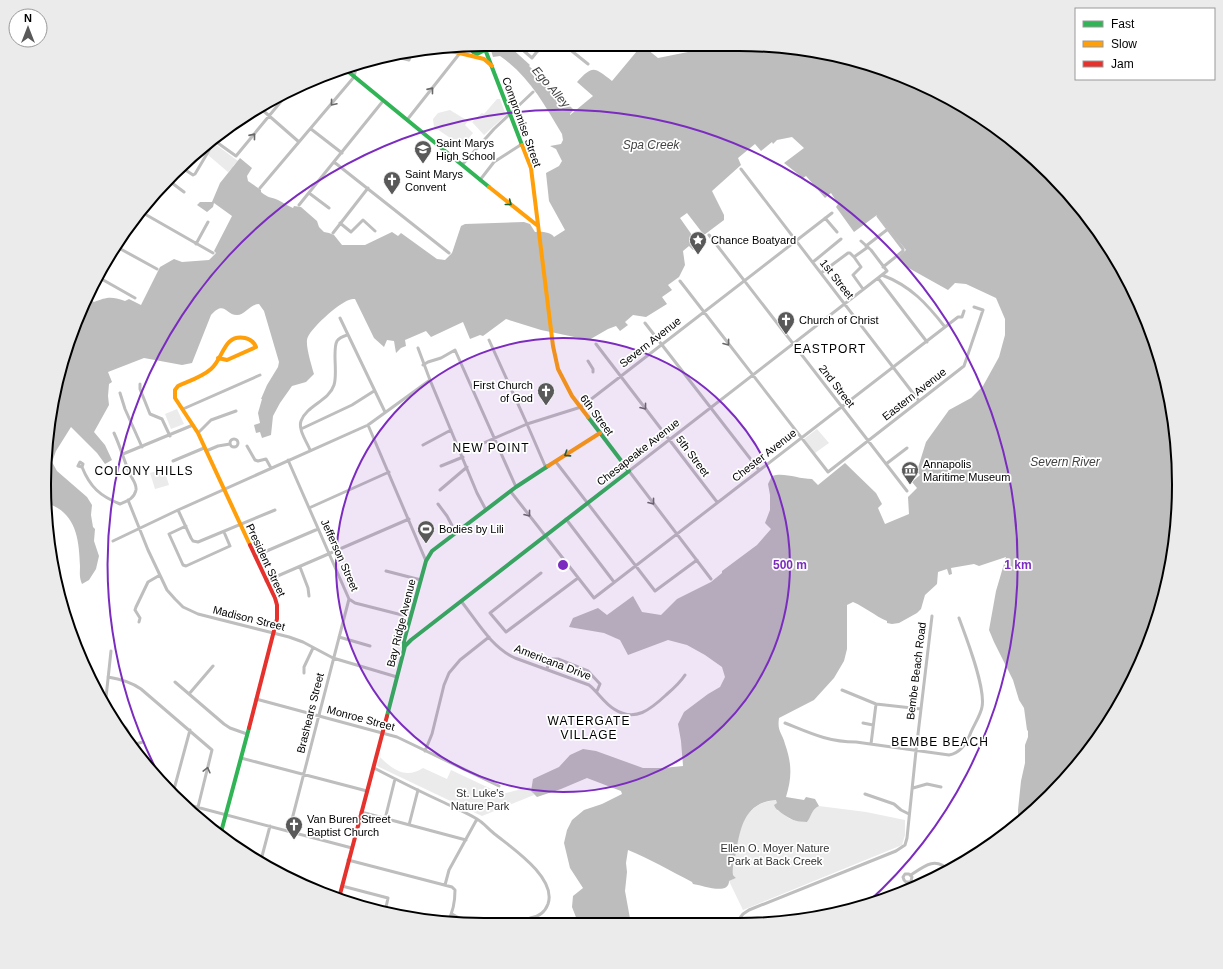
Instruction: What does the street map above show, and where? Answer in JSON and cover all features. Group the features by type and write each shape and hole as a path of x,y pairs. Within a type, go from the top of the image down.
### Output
{"main road":[{"path":"474,51 478,55"},
{"path":"461,52 472,56 478,55 483,51"},
{"name":"Compromise Street","path":"486,51 509,114 531,168 539,231"},
{"name":"Compromise Street","path":"478,55 492,67"},
{"path":"349,73 538,226"},
{"name":"6th Street","path":"539,231 553,346 558,369 572,396 628,471"},
{"path":"245,337 255,343 256,348 227,360 221,360 218,358 226,345 234,339 245,337"},
{"name":"President Street","path":"218,358 213,368 178,386 174,395 198,433 277,606 277,619 274,634 222,829"},
{"name":"Bay Ridge Avenue","path":"340,893 404,650 404,641 410,617 426,561 430,554 486,510 516,488 600,433"},
{"name":"Chesapeake Avenue","path":"404,650 405,646 411,640 628,471"},
{"path":"408,625 408,635 411,640"}],"street":[{"path":"524,51 532,58 538,51"},
{"path":"572,51 588,64"},
{"path":"407,120 454,59 456,52"},
{"path":"260,188 354,77 355,71"},
{"path":"462,165 486,137 533,92"},
{"path":"299,205 384,101"},
{"path":"218,144 236,156 280,103"},
{"path":"264,112 299,142"},
{"path":"311,128 342,153"},
{"path":"480,180 494,162 522,144"},
{"path":"186,171 193,175 206,154"},
{"path":"334,162 449,253"},
{"name":"1st Street","path":"741,169 919,401"},
{"path":"173,184 184,192"},
{"path":"333,233 368,188"},
{"path":"309,193 329,208"},
{"name":"Severn Avenue","path":"461,453 527,424 581,407 832,212"},
{"path":"146,215 214,253"},
{"path":"862,241 883,266 903,251 902,247 878,216"},
{"path":"825,218 837,232"},
{"path":"340,224 351,232 363,220 375,231"},
{"path":"196,244 208,222"},
{"path":"854,257 888,229"},
{"name":"2nd Street","path":"709,235 907,491"},
{"path":"813,262 841,239"},
{"path":"121,249 157,269"},
{"path":"821,273 850,253 861,267 853,275 863,289"},
{"name":"Chesapeake Avenue","path":"628,471 887,271 883,266"},
{"path":"882,275 913,292 926,304 945,327"},
{"path":"878,278 927,342"},
{"path":"103,280 135,298"},
{"path":"680,281 800,438"},
{"name":"Eastern Avenue","path":"800,438 828,472 964,366 982,310 974,307"},
{"name":"Chester Avenue","path":"578,578 594,598 958,317 962,317 964,311"},
{"path":"340,318 385,412"},
{"path":"645,323 759,470"},
{"path":"310,450 300,424 304,416 329,394 334,386 336,378 336,344 339,339 347,335"},
{"path":"489,340 546,468"},
{"name":"5th Street","path":"596,344 717,502"},
{"path":"418,348 423,365 466,467 486,510"},
{"path":"423,365 441,358 455,350 516,488"},
{"path":"588,361 593,369 593,372"},
{"path":"183,409 260,375"},
{"path":"114,541 178,510 368,425 430,380"},
{"path":"140,384 140,389 150,414 162,419 170,436"},
{"path":"301,429 352,405 374,391"},
{"path":"120,393 125,409 142,447"},
{"path":"198,433 211,420 236,411"},
{"path":"123,454 170,436 193,425"},
{"path":"368,425 426,561"},
{"path":"423,445 451,430"},
{"path":"82,468 87,479 98,492 120,504 133,497 136,490 135,484 129,473 123,454 114,434"},
{"path":"173,461 205,449 230,444"},
{"path":"247,446 255,460 258,461 266,459 271,468"},
{"path":"886,464 907,448"},
{"path":"441,466 463,457"},
{"name":"Jefferson Street","path":"288,460 349,599 355,603 410,617"},
{"path":"556,462 655,591 697,560"},
{"path":"440,490 466,467"},
{"name":"6th Street","path":"628,471 711,579"},
{"path":"309,508 389,472"},
{"path":"511,492 578,578 506,632 490,613 541,573"},
{"name":"Madison Street","path":"128,500 160,575 171,594 190,611 296,639 334,658 397,677"},
{"path":"438,504 447,516 456,533"},
{"path":"178,510 192,540 196,542 224,532 239,524 275,510"},
{"path":"266,581 409,519"},
{"path":"566,519 614,582"},
{"path":"186,526 169,534 183,565 186,566 230,546 224,532"},
{"path":"255,556 318,529"},
{"path":"422,550 426,554 430,554"},
{"path":"300,567 308,588 309,596"},
{"path":"386,572 421,580"},
{"path":"139,622 140,618 135,610 136,607 148,582 160,575"},
{"name":"Brashears Street","path":"288,831 349,599"},
{"name":"Americana Drive","path":"461,601 489,637 508,655 584,683 597,691 610,706 619,712 629,714 641,713 655,705 677,685 685,675"},
{"name":"Bembe Beach Road","path":"740,918 749,910 896,852 903,847 906,841 913,788 932,616"},
{"path":"785,723 814,736 843,742 856,742 949,755 960,751 967,743 982,708 983,700 980,683 968,642 959,618"},
{"path":"339,637 370,646"},
{"path":"425,751 432,734 445,682 449,673 460,660 489,637"},
{"path":"304,674 304,667 313,648"},
{"path":"106,696 111,651"},
{"path":"547,669 549,662 552,659 558,658 588,671 600,684 597,691"},
{"path":"189,694 213,666"},
{"path":"108,677 121,679 133,684 190,730 212,750 198,807"},
{"path":"175,682 224,724 247,734"},
{"path":"842,690 876,704 921,709"},
{"name":"Monroe Street","path":"256,699 397,737 499,786"},
{"path":"872,744 876,704"},
{"path":"864,723 873,724"},
{"path":"175,787 190,730"},
{"path":"137,743 143,742"},
{"path":"241,758 367,791"},
{"path":"374,768 477,819 531,864 544,880 548,890 548,901 543,911 535,917 530,918"},
{"path":"385,819 395,779"},
{"path":"913,788 927,784 940,787"},
{"path":"409,825 418,790"},
{"path":"865,794 894,804 909,814"},
{"path":"195,806 352,848"},
{"path":"361,812 466,840"},
{"path":"445,885 449,870 477,819"},
{"path":"262,856 270,826"},
{"path":"348,860 452,887 455,890 452,914 457,917"},
{"path":"911,875 912,879 910,882 905,882 903,877 907,873 911,875 934,863 942,864 944,866"},
{"path":"342,886 388,898 386,907"}],"green space":[{"path":"497,99 500,99 506,115 484,135 472,122 482,113 484,114"},
{"path":"450,110 468,121 465,125 473,133 462,146 434,127 433,119 438,113"},
{"path":"216,145 238,161 233,166 234,168 228,172 208,155"},
{"path":"177,409 184,424 171,429 165,414"},
{"path":"817,429 829,443 815,453 804,439"},
{"path":"164,469 169,485 155,489 150,473"},
{"name":"St. Luke's Nature Park","path":"380,757 400,772 411,773 423,768 447,779 451,770 502,794 530,787 534,795 482,816 377,766"},
{"name":"Ellen O. Moyer Nature Park at Back Creek","path":"777,800 777,810 790,819 797,821 807,822 813,811 819,806 866,812 905,820 905,835 902,845 743,910 729,881 736,878 733,875 733,869 740,832 747,816 752,810 758,805"}],"water":[{"name":"Severn River","path":"491,51 515,51 574,110 570,115 593,96 577,82 582,77 594,70 612,81 637,51 649,51 658,58 693,51 767,52 823,59 878,74 904,84 955,109 1002,141 1045,178 1082,221 1099,244 1114,268 1139,319 1149,345 1164,400 1171,456 1172,484 1168,541 1164,569 1149,624 1139,650 1114,701 1099,725 1064,770 1045,791 1018,815 1021,781 1025,763 1025,745 1028,737 1028,731 1024,708 1019,700 1013,680 989,630 996,591 1006,557 979,566 974,564 951,568 952,574 949,575 947,569 938,572 937,584 925,595 921,609 917,613 899,623 887,623 887,621 853,602 847,605 847,649 844,661 834,678 814,700 779,718 779,729 784,740 790,764 790,777 786,797 804,800 806,797 815,799 819,806 813,811 807,822 793,820 787,817 776,809 774,805 777,803 776,800 766,802 757,806 751,811 742,826 740,834 733,867 733,875 736,878 729,881 725,888 720,889 693,884 692,882 660,865 628,850 625,891 630,918 576,918 572,907 573,896 583,888 570,868 564,843 567,830 572,820 584,810 602,804 622,794 621,791 587,778 537,797 531,791 533,779 559,767 570,755 583,749 596,751 643,768 683,766 678,724 684,712 720,687 725,677 722,667 687,645 668,640 628,655 620,640 604,633 569,627 573,618 598,608 607,615 633,596 642,612 661,615 677,599 711,582 722,573 722,571 757,545 771,529 765,523 770,510 768,484 772,476 786,475 812,479 818,485 845,463 876,493 882,504 878,508 885,524 909,514 908,497 917,488 912,482 920,475 917,471 926,442 949,410 971,398 983,386 999,357 1005,335 1005,319 996,298 966,284 955,283 948,290 905,266 898,257 906,250 877,215 854,232 836,207 838,204 831,193 825,198 806,176 803,178 784,163 804,148 792,137 777,140 773,144 772,142 761,151 755,144 738,158 741,165 712,191 724,215 724,220 704,235 687,213 680,218 699,245 693,250 689,246 683,251 685,265 679,277 668,285 672,290 662,297 667,304 646,317 633,315 625,322 628,325 620,331 616,326 589,340 541,330 506,319 483,336 480,335 470,339 463,322 431,337 426,331 405,340 406,346 401,348 396,353 394,341 387,340 384,347 374,338 355,299 350,299 332,311 318,324 309,336 307,340 307,348 314,374 306,382 292,386 273,416 271,435 262,438 260,432 256,433 254,425 260,423 258,413 261,399 267,385 278,367 279,362 264,311 259,304 256,304 240,315 230,313 222,308 211,315 192,363 182,365 144,358 108,372 112,382 109,384 109,405 94,432 105,445 112,460 105,464 97,453 71,427 56,451 52,462 57,471 87,497 92,505 91,515 93,527 95,529 94,541 99,556 96,569 89,580 82,584 80,577 77,536 74,528 64,513 52,505 52,456 59,400 66,372 74,345 92,301 94,302 109,298 116,298 125,301 129,299 141,305 160,267 174,259 182,262 209,260 216,253 214,251 232,216 214,203 213,207 207,212 197,205 200,202 212,202 220,183 240,158 252,168 247,176 248,181 268,196 293,208 294,206 301,207 317,221 319,227 324,232 334,235 342,245 365,245 392,232 398,236 401,233 437,259 445,260 452,253 461,226 465,224 524,222 530,224 535,232 548,233 554,237 565,230 549,201 546,173 559,166 562,161 556,149 550,146 561,144 563,140 562,134 542,101 528,82 519,72 500,56 493,57"}],"traffic: fast":[{"path":"473,51 477,54 483,51"},
{"path":"486,51 522,145"},
{"path":"349,73 489,187"},
{"path":"404,650 405,646 411,640 629,471 588,417"},
{"path":"387,716 404,650 404,641 426,561 432,551 516,487 548,466"},
{"path":"222,829 249,728"}],"traffic: slow":[{"path":"456,52 484,59 492,66"},
{"path":"522,145 531,168 553,346 558,369 572,396 588,417"},
{"path":"489,187 538,226"},
{"path":"218,358 227,360 256,347 253,342 247,338 232,340 228,343 222,353 219,359 211,369 200,377 178,386 175,390 175,398 198,433 250,545"},
{"path":"548,466 600,433"}],"traffic: jam":[{"path":"249,728 277,619 277,605 275,598 250,545"},
{"path":"340,893 387,716"}],"place":[{"name":"Saint Marys High School","path":"423,164"},
{"name":"Saint Marys Convent","path":"392,195"},
{"name":"Chance Boatyard","path":"698,255"},
{"name":"Church of Christ","path":"786,335"},
{"name":"First Church of God","path":"546,406"},
{"name":"Annapolis Maritime Museum","path":"910,485"},
{"name":"Bodies by Lili","path":"426,544"},
{"name":"Van Buren Street Baptist Church","path":"294,840"}],"district":[{"name":"EASTPORT","path":"830,349"},
{"name":"NEW POINT","path":"491,448"},
{"name":"COLONY HILLS","path":"144,471"},
{"name":"WATERGATE VILLAGE","path":"589,728"},
{"name":"BEMBE BEACH","path":"940,742"}],"water label":[{"name":"Ego Alley","path":"551,87"},
{"name":"Spa Creek","path":"651,145"}]}
